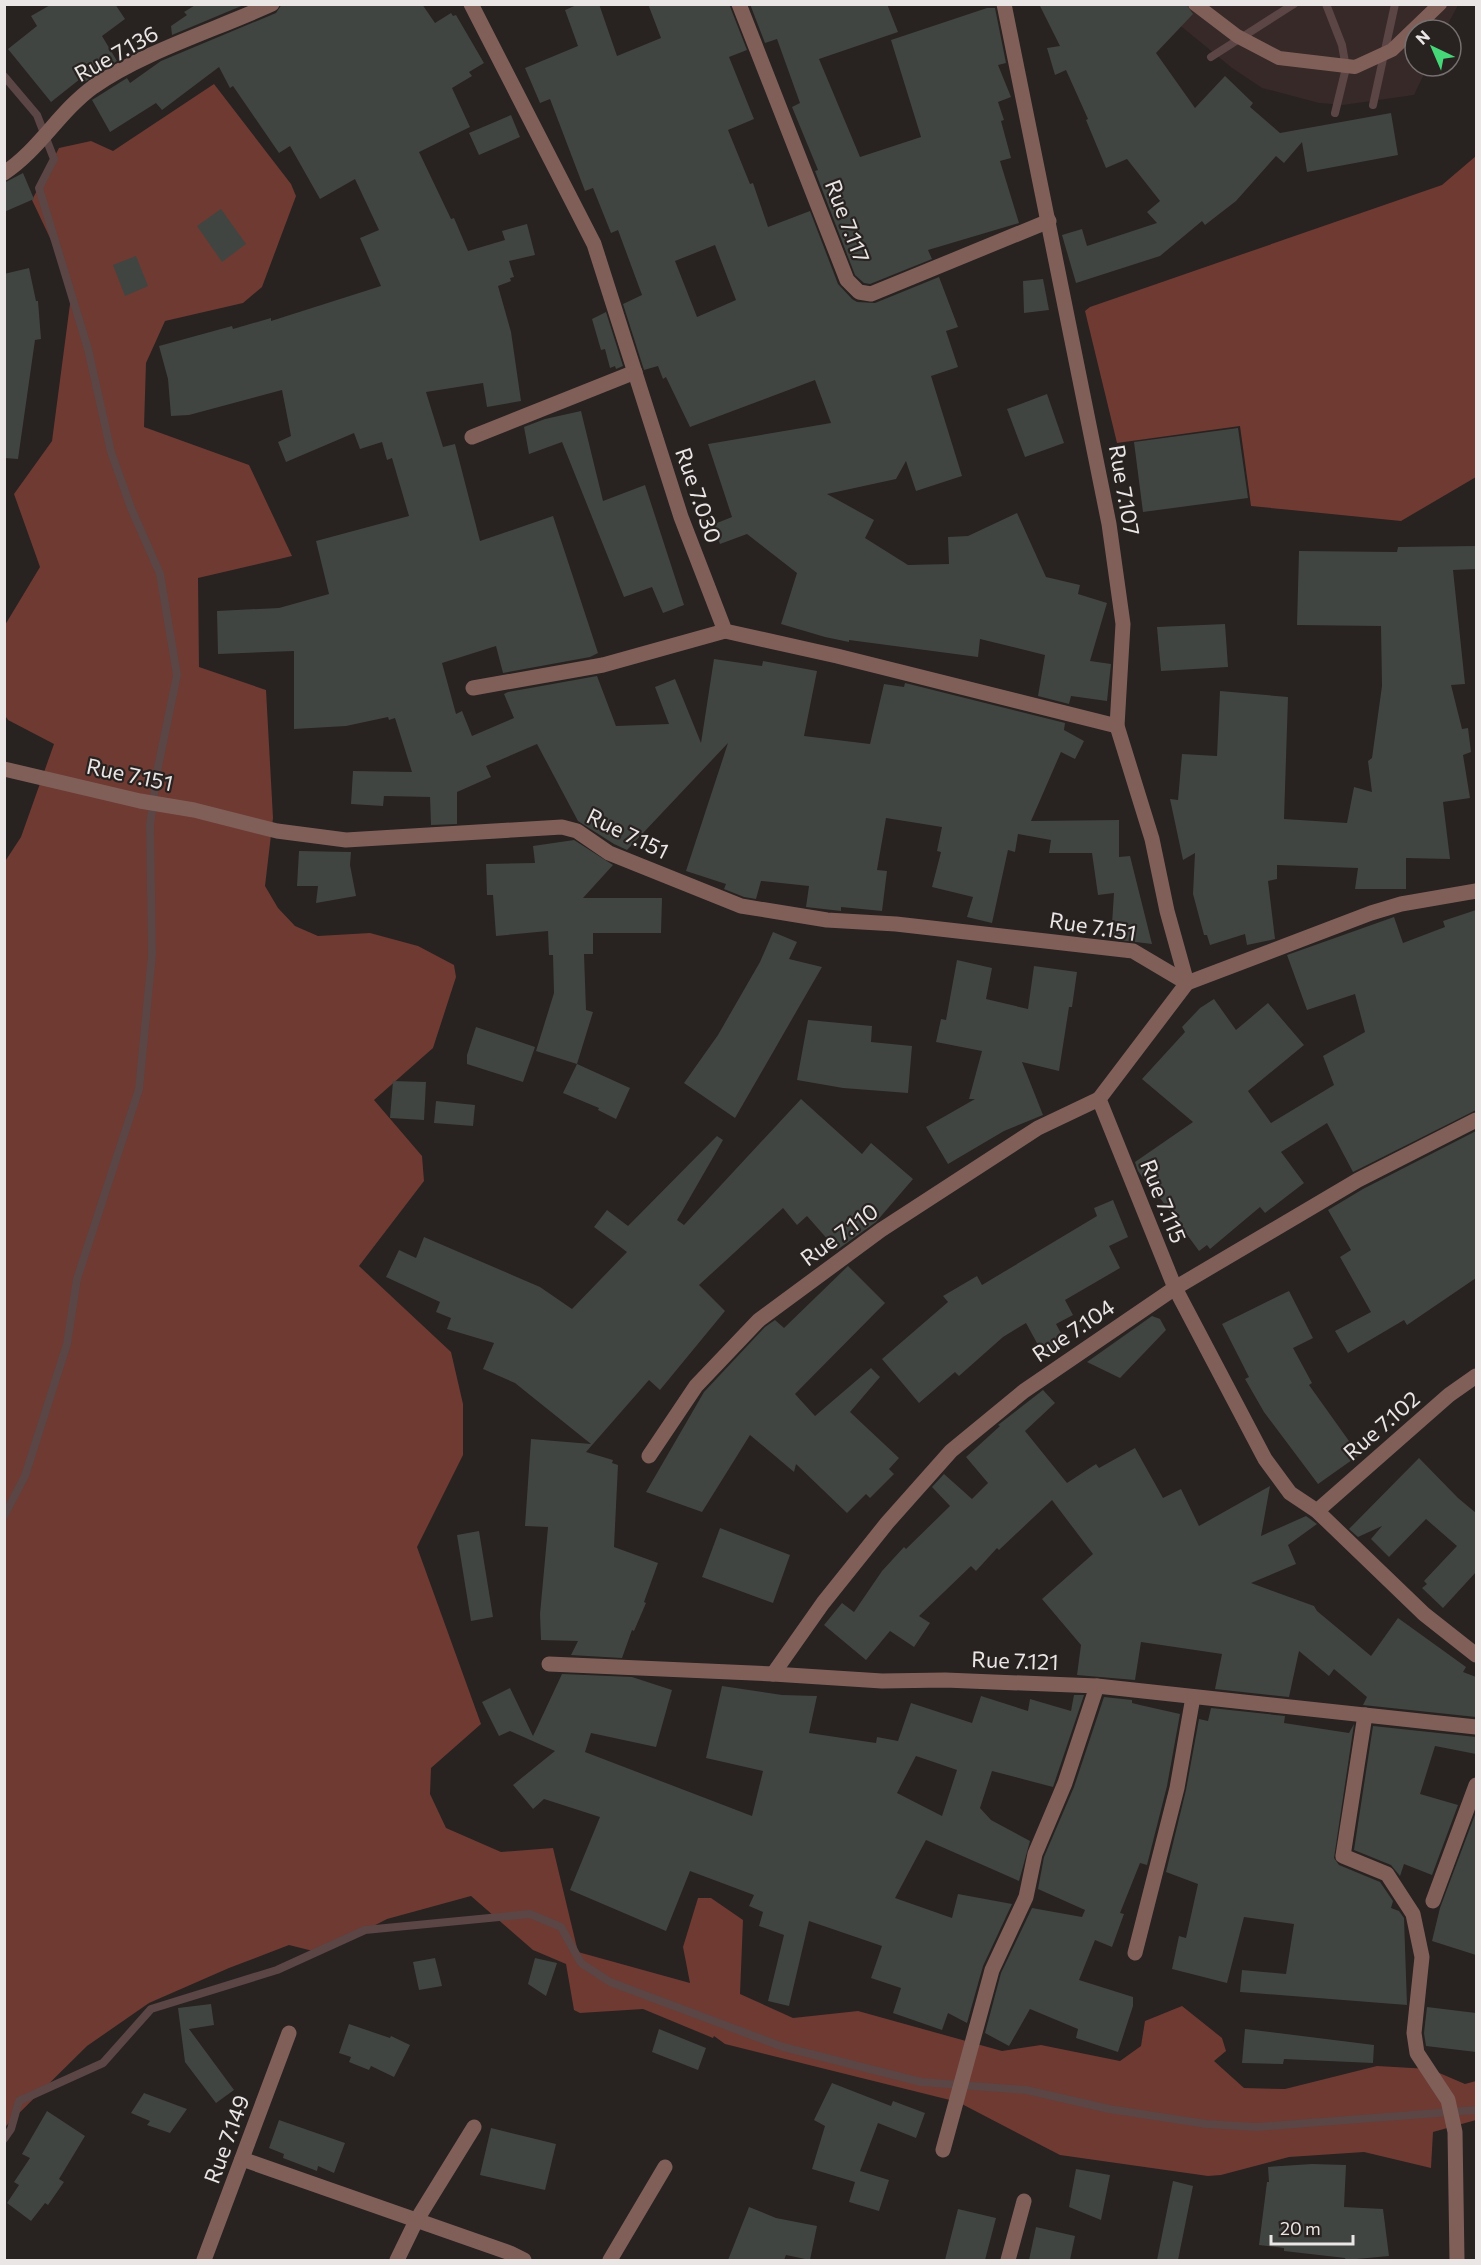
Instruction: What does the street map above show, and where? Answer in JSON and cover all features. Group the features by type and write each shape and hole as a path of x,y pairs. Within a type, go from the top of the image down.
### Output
{"street":[{"name":"Rue 7.136","path":"4,173 22,161 66,109 94,87 143,58 272,4"},
{"name":"Rue 7.030","path":"471,4 594,244 681,517 725,632"},
{"name":"Rue 7.117","path":"739,4 847,280 859,292 872,294 1050,221"},
{"name":"Rue 7.107","path":"1004,4 1050,221 1109,524 1123,624 1117,726 1152,839 1167,911 1187,983"},
{"path":"472,436 635,372"},
{"path":"472,688 603,665 725,632 837,656 1117,726"},
{"name":"Rue 7.151","path":"4,769 140,801 194,810 277,831 346,840 561,827 577,831 609,853 741,906 827,920 896,924 1133,951 1187,983"},
{"path":"1099,1099 1187,983 1371,913 1401,904 1476,891"},
{"name":"Rue 7.115","path":"1099,1099 1175,1288 1265,1460 1290,1493 1317,1511 1424,1614 1476,1656"},
{"name":"Rue 7.110","path":"649,1456 696,1386 759,1320 908,1212 1038,1128 1099,1099"},
{"name":"Rue 7.104","path":"773,1674 830,1594 887,1523 951,1451 1024,1390 1175,1288 1358,1180 1476,1120"},
{"name":"Rue 7.102","path":"1317,1511 1449,1395 1476,1376"},
{"name":"Rue 7.121","path":"549,1664 882,1681 945,1680 1097,1686 1476,1726"},
{"path":"943,2150 992,1970 1026,1897 1035,1854 1065,1783 1097,1686"},
{"path":"1135,1953 1177,1788 1194,1697"},
{"path":"1365,1715 1344,1856 1387,1874 1413,1914 1422,1957 1414,2033 1415,2043 1417,2053 1448,2100 1455,2132 1457,2260"},
{"path":"1433,1901 1476,1785"},
{"name":"Rue 7.149","path":"204,2260 289,2033"},
{"path":"398,2260 416,2221 474,2127"},
{"path":"242,2159 510,2253 524,2260"},
{"path":"610,2260 665,2167"},
{"path":"1008,2260 1024,2201"}],"lane":[{"path":"1195,4 1237,36 1280,58 1354,67 1392,50 1440,4"}],"shaded area":[{"path":"1155,5 1458,5 1451,18 1403,18 1403,78 1422,78 1414,95 1343,105 1319,103 1262,88 1232,68"},
{"path":"214,84 291,184 296,196 262,287 243,303 165,321 146,363 144,427 249,465 292,556 198,578 199,667 266,690 273,818 265,886 278,908 295,926 318,936 370,933 418,946 454,965 456,977 433,1048 374,1100 422,1156 424,1181 359,1266 451,1352 463,1404 463,1455 417,1547 481,1724 431,1768 430,1794 446,1828 501,1852 553,1848 578,1952 690,1983 683,1947 698,1898 711,1898 743,1920 740,1994 793,2018 858,2011 1002,2051 1041,2045 1120,2061 1141,2046 1145,2021 1182,2006 1222,2038 1226,2051 1214,2061 1244,2088 1285,2089 1377,2066 1430,2069 1465,2084 1476,2081 1476,2120 1433,2132 1431,2168 1364,2152 1289,2157 1221,2175 1208,2176 1060,2155 958,2102 725,2044 714,2036 713,2038 643,2009 580,2013 574,2010 566,1964 533,1950 471,1896 387,1919 321,1953 289,1945 149,2003 87,2046 5,2127 4,863 21,837 54,744 8,720 4,714 5,625 40,567 14,494 52,441 70,304 69,278 32,200 59,148 91,141 113,151"},
{"path":"1476,156 1476,477 1401,521 1251,506 1240,426 1117,443 1085,311 1090,307 1442,185"}],"building":[{"path":"52,4 115,4 125,19 102,36 117,61 83,83 80,79 51,102 8,49 37,26 31,16"},
{"path":"197,4 246,4 172,35 171,26 187,15 184,12"},
{"path":"282,4 422,4 435,23 451,13 453,16 456,15 484,63 469,72 472,76 452,88 470,127 419,152 451,219 454,218 468,251 505,240 502,231 527,224 535,255 509,261 514,277 510,278 511,281 498,286 511,332 521,401 487,407 483,383 426,392 443,447 455,444 480,541 553,516 598,653 590,657 503,673 496,646 442,663 456,714 462,711 472,736 514,718 504,694 508,692 597,676 616,726 669,724 655,687 675,679 701,743 714,659 762,666 763,661 817,671 804,736 870,744 884,684 904,687 905,683 1065,723 1064,730 1084,741 1075,759 1061,752 1031,821 1119,820 1119,857 1130,856 1152,944 1111,939 1114,893 1098,895 1092,853 1049,853 1051,840 1018,834 1015,852 1008,850 992,923 967,917 973,897 932,887 941,852 937,851 942,827 886,818 877,870 887,871 882,911 841,907 841,911 806,907 809,886 761,881 756,899 744,897 724,889 726,884 686,871 728,743 627,850 578,821 537,744 486,766 491,777 457,792 457,824 431,825 430,797 384,796 383,806 351,804 353,771 412,772 395,718 389,720 388,717 346,726 294,729 294,651 218,654 217,611 279,608 329,594 316,541 409,516 392,458 387,460 382,442 360,449 354,433 286,462 278,442 291,436 282,390 189,415 171,416 168,379 159,346 232,326 233,329 271,318 271,321 381,286 360,238 379,230 355,179 320,199 290,146 279,153 233,86 230,88 219,67 162,110 156,103 110,132 92,100 127,78 130,83 161,61 276,13"},
{"path":"579,4 599,4 617,56 661,38 648,4 729,4 747,50 729,57 754,119 728,130 750,184 753,183 768,227 810,211 838,284 857,302 875,303 939,277 958,327 946,331 958,367 931,376 962,476 916,491 906,461 896,479 827,494 874,520 865,538 908,565 949,564 948,537 968,536 1017,513 1046,577 1080,585 1078,594 1107,603 1090,661 1111,664 1107,701 1071,696 1069,704 1038,696 1045,655 980,639 978,657 849,640 849,642 781,624 797,573 747,534 720,544 712,525 732,517 708,444 831,423 815,380 690,427 666,377 663,379 658,366 644,370 623,304 642,295 618,230 611,233 593,188 585,191 550,99 540,103 525,68 578,46 565,10","holes":["715,245 736,300 697,317 675,261"]},
{"path":"750,4 887,4 898,32 819,59 860,157 921,137 891,40 987,8 995,8 1006,63 998,65 1011,97 998,102 1011,158 1000,161 1019,223 928,250 932,259 870,284 864,283 855,275 815,171 818,170 792,107 800,103 777,39 765,43"},
{"path":"1039,4 1186,4 1193,14 1156,53 1195,108 1225,76 1253,103 1250,107 1280,133 1391,113 1398,155 1307,172 1302,142 1284,163 1276,156 1236,201 1205,225 1202,221 1160,256 1076,283 1062,235 1082,229 1087,246 1157,223 1147,212 1160,201 1127,159 1106,168 1086,120 1088,119 1066,70 1055,75 1047,48 1060,46"},
{"path":"511,115 520,137 479,155 469,133"},
{"path":"23,173 34,199 4,212 4,183"},
{"path":"221,209 246,244 222,262 197,226"},
{"path":"136,256 148,286 125,296 113,265"},
{"path":"29,268 36,301 38,301 41,339 35,340 18,459 4,458 4,274"},
{"path":"1043,279 1049,310 1024,313 1023,281"},
{"path":"606,312 623,366 616,369 615,366 610,368 605,349 601,350 592,319"},
{"path":"1047,394 1064,443 1025,457 1007,409"},
{"path":"581,411 603,501 645,485 684,605 663,613 652,587 624,597 562,442 529,454 524,427 545,419"},
{"path":"1238,428 1248,498 1143,512 1134,442"},
{"path":"1476,546 1476,569 1453,570 1465,684 1451,685 1462,729 1468,728 1471,752 1463,755 1470,798 1443,802 1450,859 1406,858 1406,889 1355,889 1358,868 1277,865 1277,879 1268,881 1275,939 1247,945 1245,934 1210,945 1207,935 1204,935 1193,894 1195,853 1183,860 1170,799 1178,800 1182,754 1217,756 1220,691 1288,697 1284,819 1347,823 1354,787 1372,792 1368,761 1372,758 1382,686 1381,626 1297,625 1299,551 1397,552 1398,547"},
{"path":"1225,624 1228,667 1161,671 1157,627"},
{"path":"574,840 613,865 583,898 662,898 661,933 593,933 593,954 584,954 586,1010 593,1012 577,1064 536,1051 554,993 553,955 549,955 548,931 496,936 493,895 487,895 486,864 535,863 533,846"},
{"path":"299,851 351,852 350,865 356,896 316,903 318,886 297,886"},
{"path":"1476,910 1476,1110 1353,1172 1327,1123 1281,1152 1304,1183 1265,1213 1260,1207 1210,1249 1207,1245 1199,1251 1160,1198 1158,1199 1138,1171 1135,1162 1193,1122 1142,1079 1185,1032 1182,1027 1200,1008 1214,999 1236,1030 1268,1003 1304,1045 1248,1091 1271,1123 1334,1085 1323,1056 1365,1032 1355,994 1307,1010 1287,955 1394,917 1403,943 1445,927 1443,921"},
{"path":"773,932 797,942 789,959 822,967 735,1118 684,1083 718,1035 760,962"},
{"path":"957,960 992,968 986,999 1028,1009 1034,966 1077,972 1059,1071 1022,1062 1043,1115 1004,1131 948,1164 926,1127 975,1099 969,1099 982,1051 936,1042 941,1019 946,1020"},
{"path":"808,1020 872,1026 871,1042 912,1046 908,1093 843,1088 797,1080"},
{"path":"476,1027 535,1047 523,1082 467,1064 467,1055"},
{"path":"577,1064 630,1088 616,1119 598,1110 599,1108 563,1093"},
{"path":"393,1081 426,1082 424,1120 390,1118"},
{"path":"801,1099 862,1154 871,1143 913,1179 876,1222 837,1250 807,1216 797,1225 783,1208 699,1285 725,1311 660,1390 649,1380 586,1452 613,1460 612,1463 618,1465 614,1547 658,1563 644,1602 646,1603 634,1631 632,1630 622,1658 571,1655 578,1641 541,1640 540,1614 548,1527 525,1526 531,1439 591,1444 515,1383 483,1369 494,1343 447,1329 451,1318 436,1312 440,1302 386,1277 399,1250 416,1258 424,1237 540,1287 572,1309 627,1252 594,1227 607,1210 628,1226 717,1136 723,1140 677,1220 684,1225"},
{"path":"436,1101 475,1105 473,1126 434,1123"},
{"path":"1476,1131 1476,1278 1407,1325 1404,1320 1348,1353 1335,1331 1371,1312 1340,1257 1351,1250 1328,1210 1363,1189"},
{"path":"1113,1200 1128,1237 1109,1246 1120,1268 1065,1300 1073,1315 1056,1324 1067,1344 1044,1356 1026,1323 1003,1337 959,1376 955,1372 919,1403 882,1359 948,1302 943,1296 977,1276 982,1285 1097,1216 1094,1208"},
{"path":"848,1266 885,1303 795,1394 815,1416 871,1368 880,1377 850,1412 899,1458 889,1469 894,1474 870,1498 866,1494 847,1513 796,1464 794,1472 750,1435 702,1512 646,1492 704,1392 765,1327 775,1320 784,1328"},
{"path":"1289,1291 1313,1338 1293,1348 1312,1383 1309,1385 1359,1455 1318,1484 1264,1412 1245,1379 1249,1377 1222,1324"},
{"path":"1152,1316 1160,1319 1166,1330 1120,1378 1087,1362"},
{"path":"1043,1390 1055,1403 1025,1431 1067,1483 1096,1464 1099,1468 1135,1448 1163,1498 1181,1489 1199,1526 1270,1486 1261,1536 1306,1516 1317,1524 1288,1545 1296,1564 1251,1583 1314,1606 1371,1656 1398,1618 1466,1667 1463,1672 1476,1677 1476,1717 1363,1705 1367,1697 1334,1669 1329,1676 1299,1651 1289,1697 1215,1689 1222,1654 1141,1642 1135,1680 1077,1675 1081,1645 1042,1599 1093,1554 1052,1500 999,1550 997,1548 976,1571 971,1566 919,1616 930,1623 914,1647 890,1631 866,1660 824,1625 842,1603 854,1612 882,1571 904,1547 906,1549 950,1506 932,1487 944,1474 972,1499 988,1483 966,1457 1000,1426 998,1425"},
{"path":"1419,1458 1476,1513 1476,1572 1443,1608 1422,1588 1427,1584 1424,1581 1457,1546 1426,1519 1389,1557 1371,1539 1382,1526 1358,1537 1349,1529"},
{"path":"720,1528 790,1555 773,1603 702,1577"},
{"path":"479,1531 493,1617 471,1621 457,1535"},
{"path":"562,1674 632,1677 672,1690 656,1747 591,1733 585,1752 752,1816 763,1771 706,1758 722,1686 782,1695 817,1696 809,1733 876,1743 877,1737 898,1741 911,1703 972,1723 981,1696 1028,1711 1030,1699 1071,1711 1074,1695 1084,1695 1053,1787 992,1771 980,1808 991,1820 1030,1841 1019,1881 926,1840 895,1898 952,1918 958,1894 1012,1904 983,1966 967,2023 948,2013 942,2030 893,2013 901,1988 871,1978 882,1946 809,1921 789,2006 768,2001 784,1935 759,1926 763,1912 749,1906 754,1895 690,1871 666,1931 570,1890 600,1817 544,1799 533,1809 513,1785 555,1751 510,1731 499,1736 482,1702 510,1688 533,1736","holes":["916,1756 957,1770 942,1816 897,1793"]},
{"path":"1104,1697 1132,1700 1132,1703 1180,1714 1167,1786 1147,1865 1140,1863 1120,1913 1124,1914 1112,1947 1095,1940 1079,1980 1133,1997 1133,2006 1118,2052 1076,2038 1078,2029 1030,2009 1009,2046 985,2033 1001,1973 1032,1908 1082,1917 1085,1910 1038,1889 1044,1857 1074,1787"},
{"path":"1211,1708 1285,1716 1284,1723 1349,1733 1354,1724 1334,1858 1339,1865 1380,1882 1393,1901 1391,1908 1399,1911 1404,1918 1407,2005 1240,1992 1242,1970 1286,1974 1294,1924 1244,1917 1227,1983 1172,1969 1179,1936 1186,1938 1198,1884 1166,1872 1186,1790 1199,1719 1208,1721"},
{"path":"1373,1726 1476,1737 1476,1754 1435,1746 1420,1794 1458,1805 1432,1875 1404,1864 1400,1876 1391,1865 1354,1850"},
{"path":"1476,1812 1476,1955 1432,1941 1440,1908"},
{"path":"435,1958 442,1986 419,1990 413,1962"},
{"path":"535,1958 557,1963 546,1996 528,1984"},
{"path":"211,2004 214,2025 189,2029 234,2090 216,2103 185,2062 178,2008"},
{"path":"1427,2007 1476,2013 1476,2052 1426,2046 1424,2033"},
{"path":"349,2024 390,2038 391,2036 410,2045 394,2077 371,2066 369,2070 349,2062 351,2057 339,2053"},
{"path":"659,2029 706,2048 698,2070 652,2052"},
{"path":"1245,2029 1374,2045 1373,2063 1284,2059 1283,2064 1242,2063"},
{"path":"832,2083 891,2106 893,2101 925,2113 916,2138 878,2123 860,2171 889,2180 879,2211 849,2202 855,2182 812,2169 825,2126 814,2120"},
{"path":"144,2093 187,2109 170,2133 147,2125 150,2121 131,2113"},
{"path":"47,2111 85,2136 59,2179 64,2182 48,2205 45,2203 31,2221 7,2203 19,2185 14,2182 30,2158 22,2154"},
{"path":"279,2120 345,2143 334,2173 318,2166 317,2171 283,2158 284,2154 269,2148"},
{"path":"491,2128 556,2144 545,2190 480,2175"},
{"path":"1312,2164 1346,2165 1344,2207 1383,2209 1389,2256 1346,2260 1345,2258 1284,2251 1284,2248 1259,2245 1267,2182 1269,2182 1268,2167"},
{"path":"1076,2169 1110,2175 1101,2220 1069,2207"},
{"path":"1173,2181 1193,2186 1178,2260 1157,2260"},
{"path":"749,2207 776,2218 817,2226 810,2260 786,2255 784,2260 728,2260"},
{"path":"958,2209 996,2218 985,2260 945,2260"},
{"path":"1036,2227 1075,2236 1070,2260 1029,2260"}],"waterway":[{"path":"1211,57 1294,4"},
{"path":"1326,4 1342,45 1346,68 1335,113"},
{"path":"1373,105 1395,4"},
{"path":"4,76 37,115 54,159 39,188 88,349 111,452 131,508 160,574 177,675 157,772 150,825 152,955 139,1089 77,1279 67,1344 25,1476 4,1516"},
{"path":"4,2139 11,2129 19,2101 103,2063 151,2009 277,1970 365,1930 530,1914 561,1927 581,1963 610,1982 783,2047 921,2082 1026,2090 1109,2109 1206,2124 1256,2127 1476,2110"}]}
